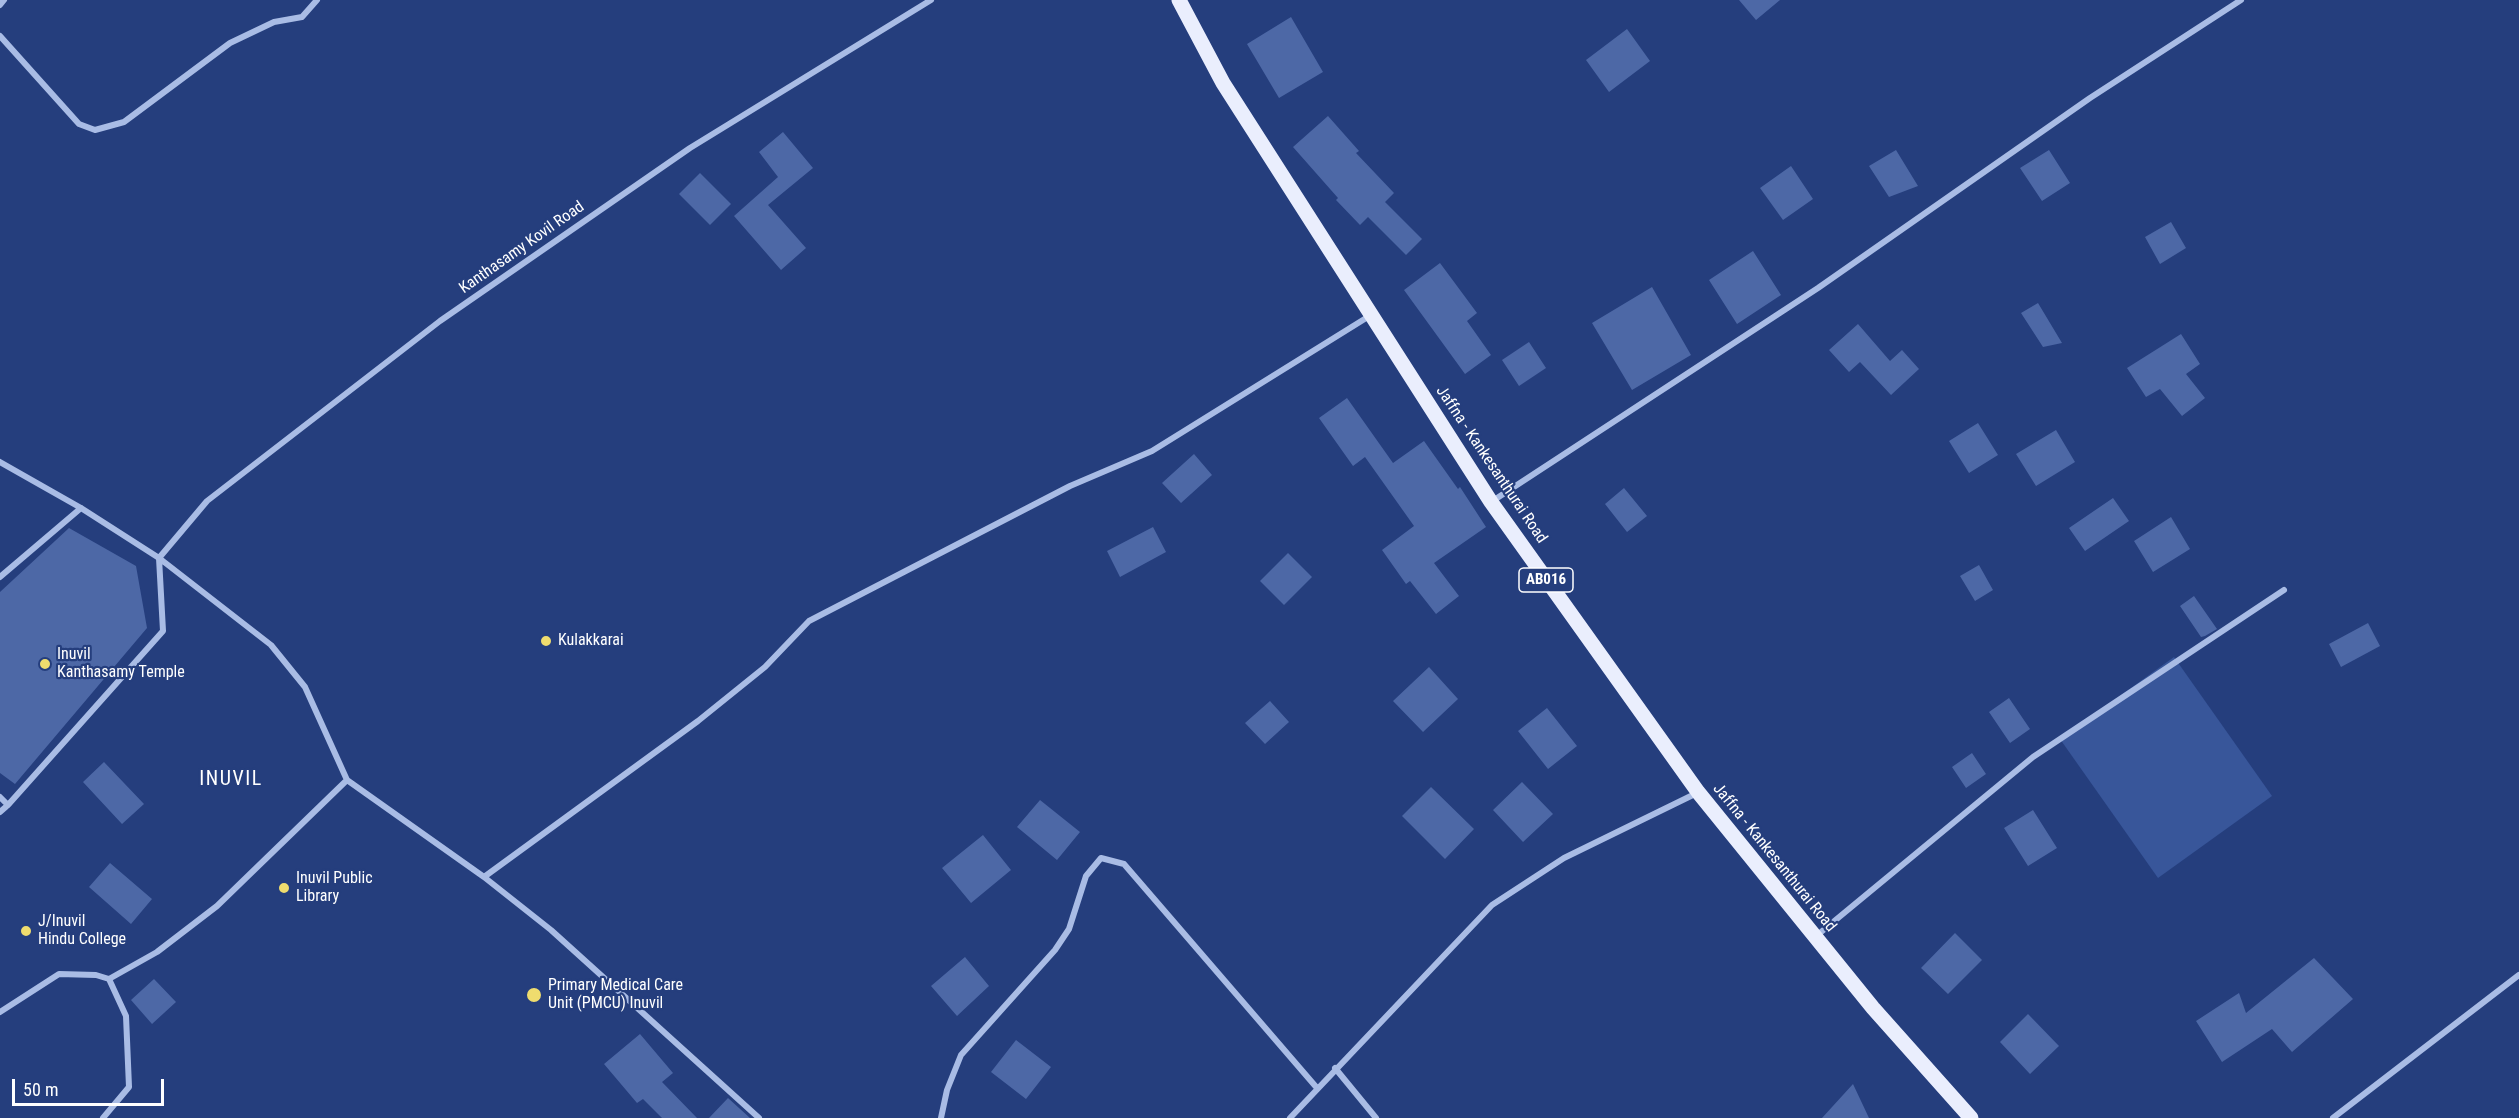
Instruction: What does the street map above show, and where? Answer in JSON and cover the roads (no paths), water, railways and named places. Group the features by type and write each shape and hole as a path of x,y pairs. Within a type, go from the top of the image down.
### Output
{"main road":[{"name":"Jaffna - Kankesanthurai Road","path":"1179,0 1223,83 1491,502 1698,792 1881,1017 1971,1118"}],"street":[{"path":"0,5 4,0"},
{"path":"0,36 79,124 95,130 124,122 230,42 274,22 302,17 316,0"},
{"name":"Kanthasamy Kovil Road","path":"159,558 207,501 440,321 690,148 931,0"},
{"path":"1491,502 1818,288 2090,98 2241,0"},
{"path":"484,877 698,721 765,667 809,621 1070,486 1152,451 1371,314"},
{"path":"0,462 81,508 159,558 271,645 305,687 347,780 484,877 551,930 759,1118"},
{"path":"0,577 81,508"},
{"path":"0,812 163,631 159,558"},
{"path":"1815,937 2033,757 2284,590"},
{"path":"0,1012 59,974 96,975 109,979 157,952 217,906 347,780"},
{"path":"1290,1118 1492,904 1564,858 1698,792"},
{"path":"0,797 8,805"},
{"path":"941,1118 947,1090 961,1055 1055,950 1069,929 1086,876 1101,858 1124,864 1317,1088"},
{"path":"2332,1118 2519,975"},
{"path":"103,1118 129,1087 126,1016 109,979"},
{"path":"1335,1068 1376,1118"}],"place":[{"name":"Kulakkarai","path":"546,641"},
{"name":"Inuvil Kanthasamy Temple","path":"45,664"},
{"name":"Inuvil Public Library","path":"284,888"},
{"name":"J/Inuvil Hindu College","path":"26,931"},
{"name":"Primary Medical Care Unit (PMCU) Inuvil","path":"534,995"}],"district":[{"name":"INUVIL","path":"231,780"}]}
